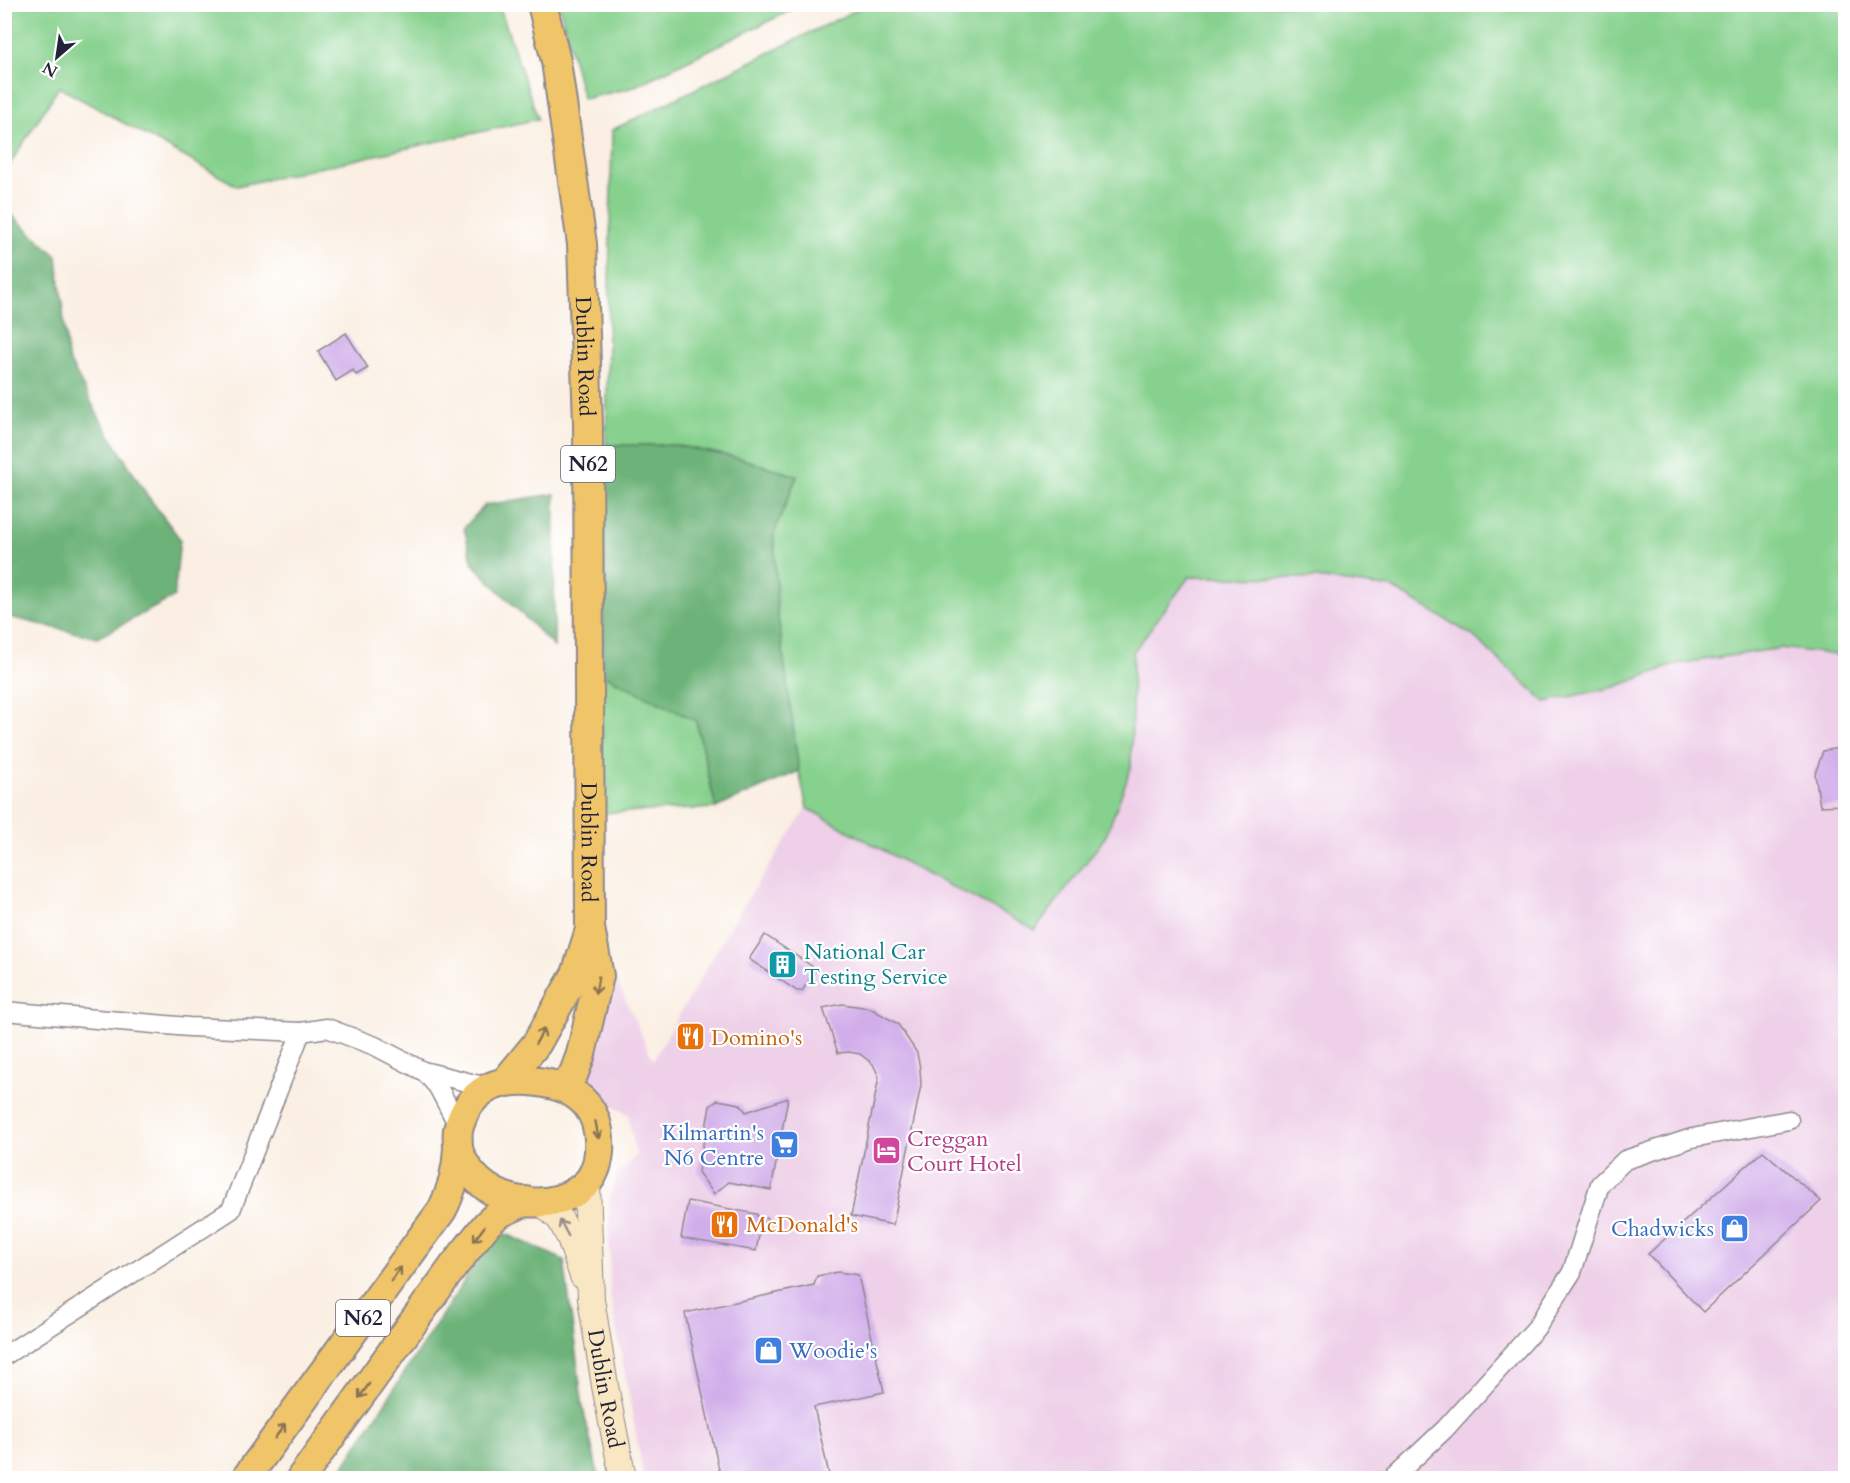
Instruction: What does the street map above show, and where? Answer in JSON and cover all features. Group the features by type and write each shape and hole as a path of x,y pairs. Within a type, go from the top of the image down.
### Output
{"main road":[{"name":"Dublin Road","path":"542,4 556,61 582,244 588,424 590,928 599,976 581,1054 574,1073 564,1088"},
{"name":"Dublin Road","path":"496,1084 537,1043 576,974 590,928"},
{"path":"496,1084 529,1081 564,1088 583,1100 597,1122 599,1139 596,1169 587,1183"},
{"name":"N62","path":"246,1479 442,1210 451,1193 459,1138 467,1108 496,1084"},
{"name":"N62","path":"459,1138 470,1174 488,1190 505,1198 534,1202"},
{"name":"Dublin Road","path":"587,1183 591,1299 623,1479"},
{"name":"N62","path":"301,1479 486,1224 498,1215 534,1202 573,1193 587,1183"},
{"name":"Dublin Road","path":"534,1202 560,1219 570,1238 591,1299"}],"street":[{"path":"4,1011 189,1027 301,1032 327,1028 375,1046 423,1071 496,1084"},
{"path":"4,1356 231,1210 301,1032"},
{"path":"423,1071 438,1088 459,1138"},
{"path":"1393,1479 1445,1429 1536,1328 1572,1272 1600,1184 1625,1160 1692,1138 1789,1120"}],"shaded area":[{"path":"1189,577 1316,578 1393,588 1472,635 1545,702 1677,664 1781,648 1845,656 1845,1478 644,1478 610,1293 609,1202 617,1175 636,1156 628,1114 610,1105 595,1091 581,1072 599,1011 617,981 653,1060 741,909 807,808 919,870 1131,768 1133,652"}],"green space":[{"path":"559,4 802,5 631,88 583,99"},
{"path":"4,5 499,5 538,119 237,186 59,87 5,172"},
{"path":"866,5 1845,5 1845,656 1781,648 1677,664 1615,687 1545,702 1472,635 1393,588 1316,578 1189,577 1133,652 1131,768 1106,836 1035,930 919,870 807,808 799,771 777,610 774,533 797,476 739,458 675,445 606,445 612,130"},
{"path":"5,209 57,256 68,358 100,419 147,495 180,539 174,597 97,638 5,616"},
{"path":"606,445 674,445 739,458 797,476 774,533 777,610 799,771 716,808 696,721 602,674"},
{"path":"555,494 554,647 473,564 464,528 485,505"},
{"path":"602,674 696,721 716,808 601,813"},
{"path":"506,1234 564,1260 583,1408 599,1478 336,1478 492,1238"}],"building":[{"path":"346,333 368,368 356,375 353,370 336,381 318,351"},
{"path":"1845,747 1845,805 1820,806 1815,774 1823,751"},
{"name":"National Car Testing Service","path":"765,935 816,969 802,991 797,991 749,959"},
{"name":"Creggan Court Hotel","path":"842,1004 870,1008 898,1024 917,1053 921,1085 893,1225 851,1216 879,1077 873,1064 860,1054 838,1053 823,1008"},
{"path":"788,1098 771,1190 729,1182 714,1194 698,1172 710,1106 718,1100 740,1104 746,1112"},
{"name":"Chadwicks","path":"1763,1151 1821,1201 1703,1312 1648,1254"},
{"name":"McDonald's","path":"688,1201 757,1214 757,1216 767,1218 765,1231 760,1230 756,1251 681,1238"},
{"path":"838,1272 858,1275 884,1392 814,1407 830,1479 721,1479 685,1313 814,1285 817,1276"}],"place":[{"name":"National Car Testing Service","path":"783,964"},
{"name":"Domino's","path":"690,1037"},
{"name":"Kilmartin's N6 Centre","path":"785,1145"},
{"name":"Creggan Court Hotel","path":"886,1151"},
{"name":"McDonald's","path":"725,1224"},
{"name":"Chadwicks","path":"1735,1228"},
{"name":"Woodie's","path":"768,1350"}]}
